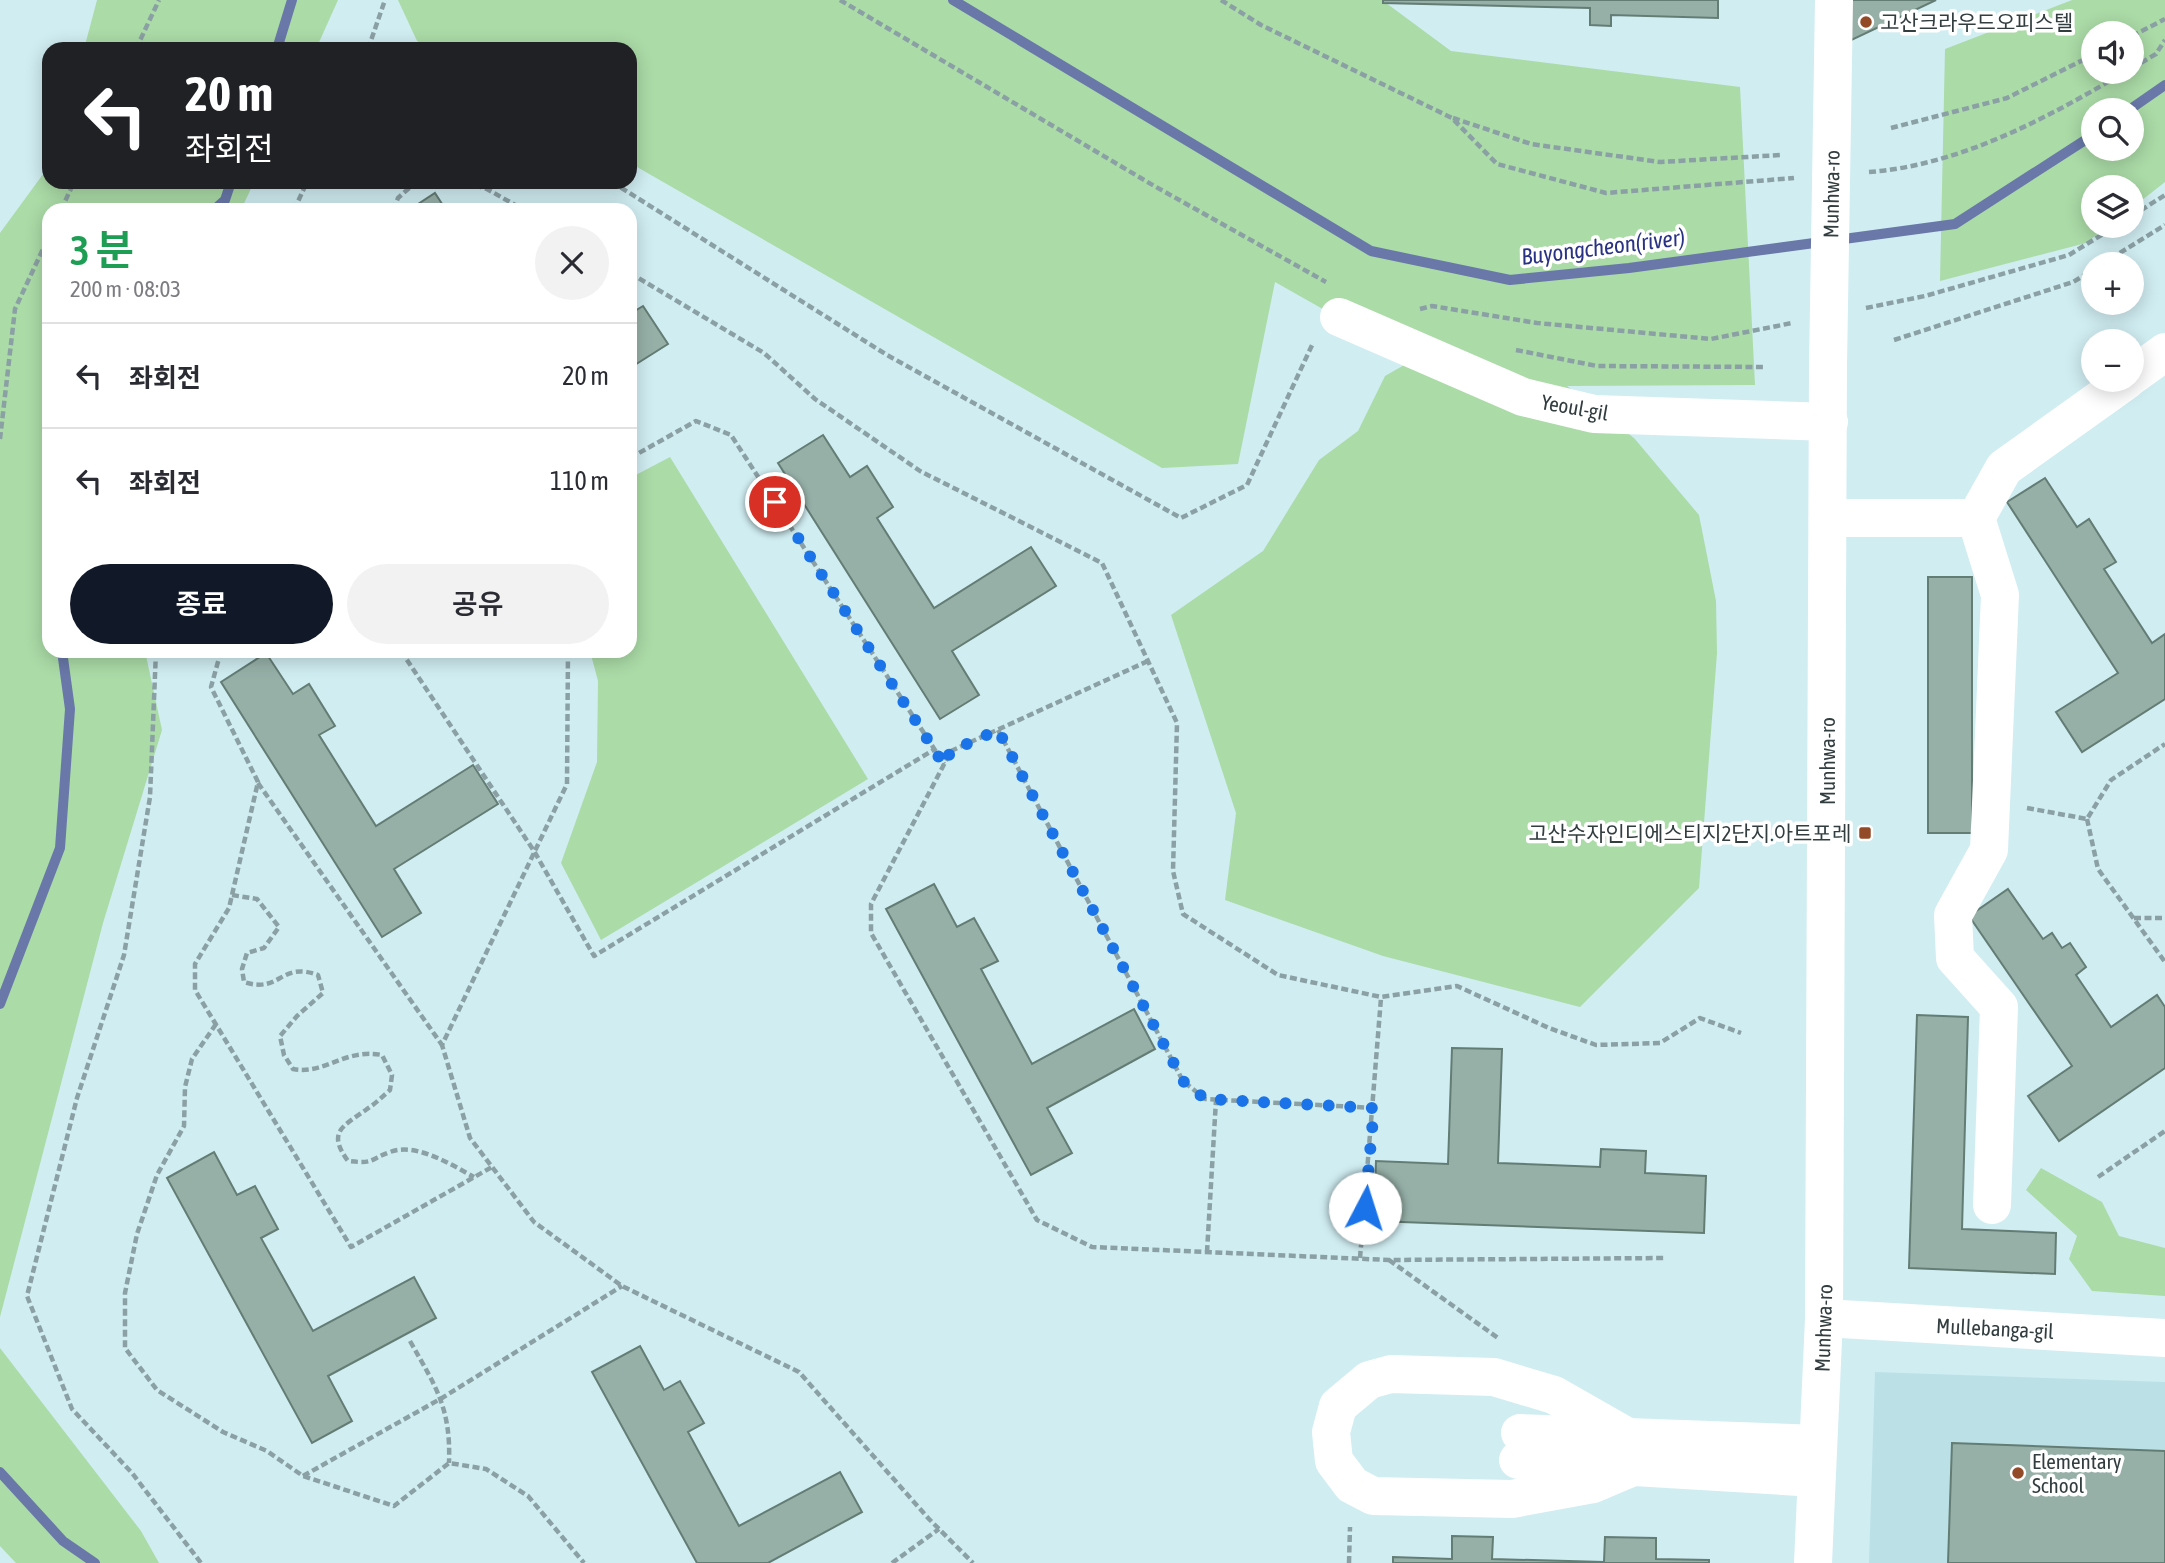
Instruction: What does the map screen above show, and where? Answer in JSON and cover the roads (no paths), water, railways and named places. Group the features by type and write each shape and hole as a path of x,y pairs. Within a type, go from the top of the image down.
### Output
{"street":[{"name":"Munhwa-ro","path":"1813,1563 1824,1318 1828,366 1843,162 1834,0"},
{"name":"Yeoul-gil","path":"1331,315 1523,397 1594,414 1829,422"},
{"path":"2144,367 2165,352"},
{"path":"1992,1205 1999,1007 1955,958 1953,915 1989,850 1992,801 2000,595 1976,518 2004,468 2109,392"},
{"path":"1828,518 1976,518"},
{"name":"Mullebanga-gil","path":"1824,1318 2165,1338"},
{"path":"1391,1374 1494,1377 1554,1395 1629,1452 1593,1484 1512,1499 1418,1500 1373,1496 1352,1485 1335,1461 1331,1432 1338,1406 1369,1380 1391,1374"},
{"path":"1519,1446 1817,1461"}],"waterway":[{"path":"279,42 292,0"},
{"name":"Buyongcheon(river)","path":"953,0 1371,251 1510,280 1629,268 1955,224 2081,143"},
{"name":"Buyongcheon(river)","path":"2144,100 2165,85"},
{"path":"222,203 229,189"},
{"path":"0,1004 60,848 70,709 63,658"},
{"path":"0,1472 63,1541 95,1563"}],"place":[{"name":"고산크라우드오피스텔","path":"1866,22"},
{"name":"고산수자인디에스티지2단지.아트포레","path":"1865,833"},
{"name":"Elementary School","path":"2018,1473"}]}
